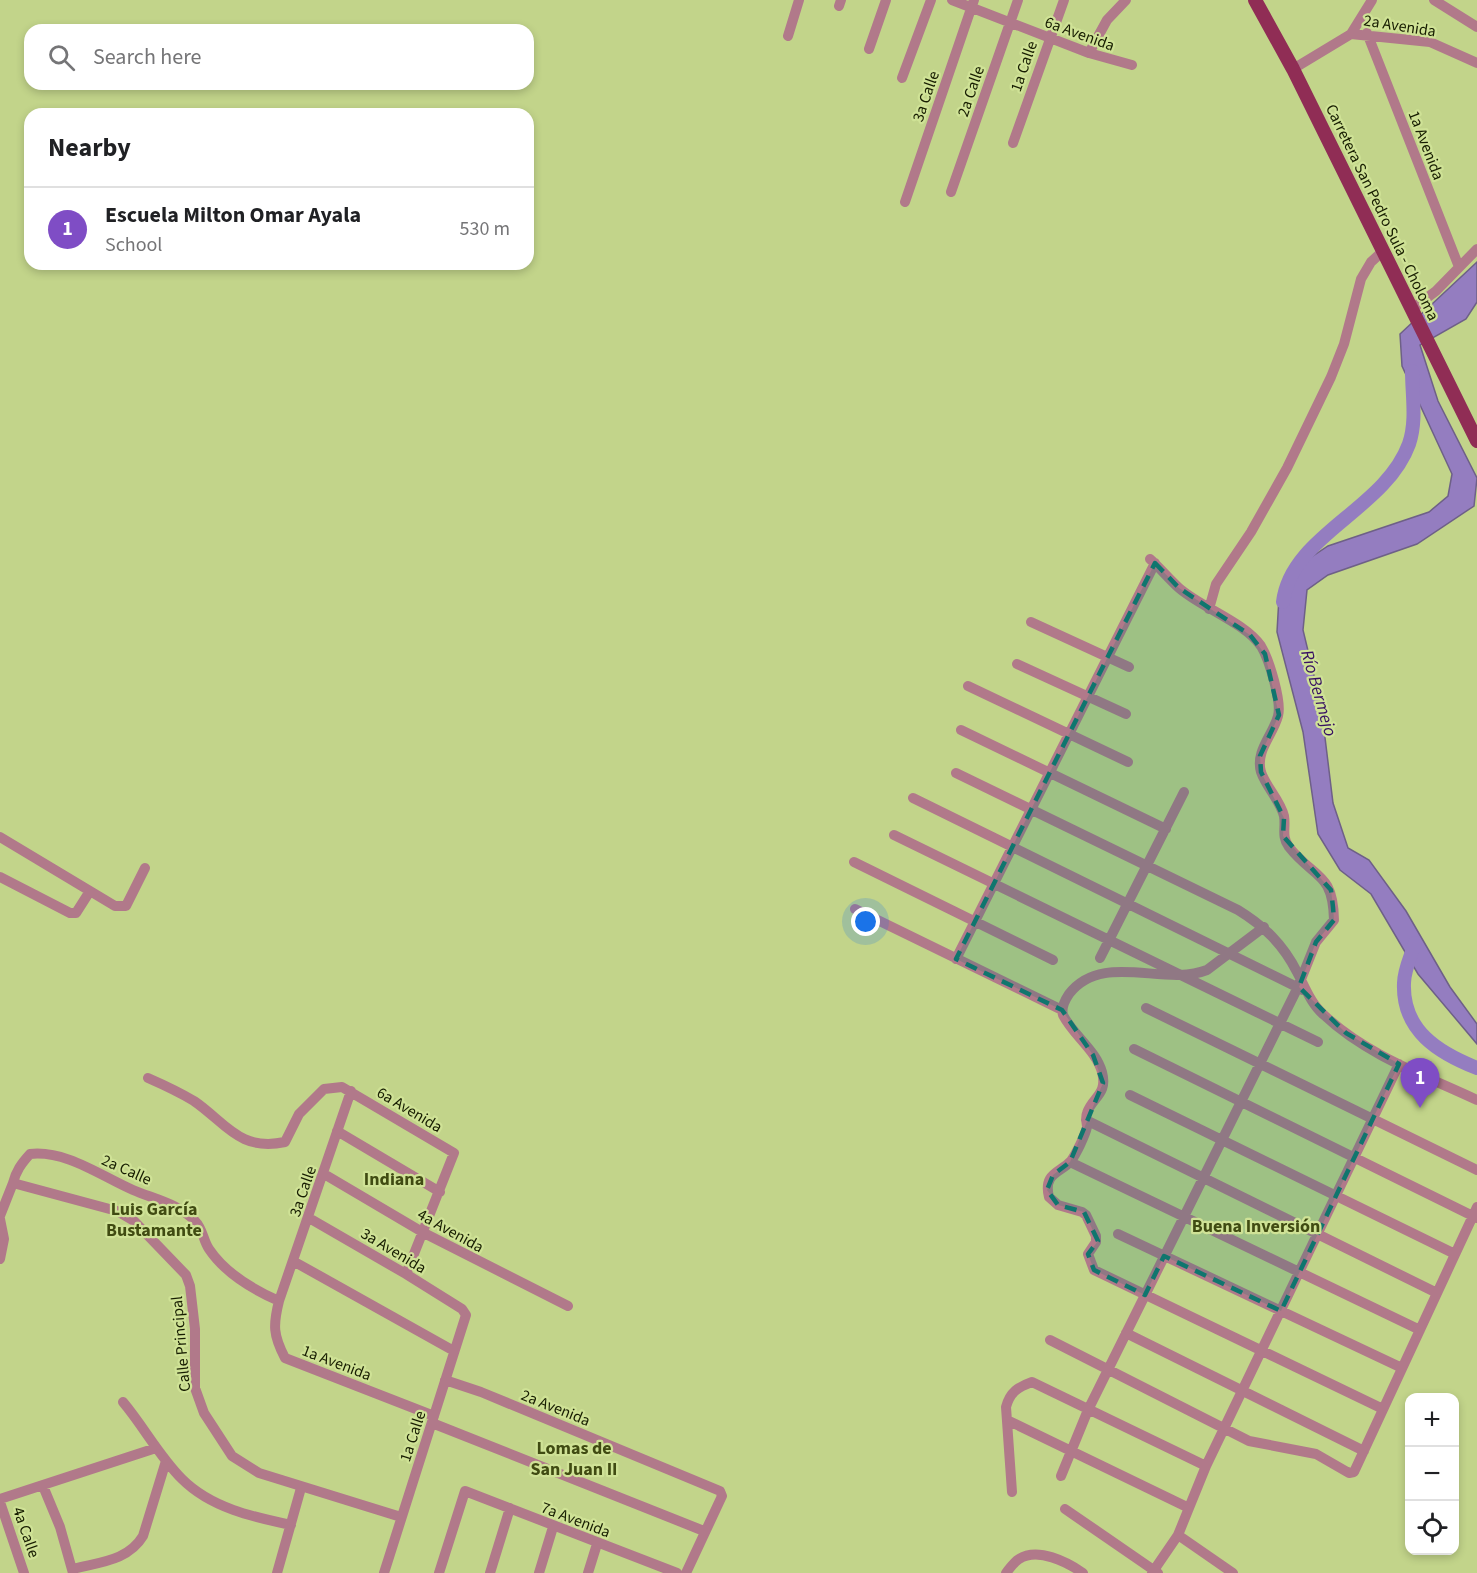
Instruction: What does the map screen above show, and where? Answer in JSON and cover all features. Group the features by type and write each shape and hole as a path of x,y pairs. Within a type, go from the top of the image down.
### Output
{"main road":[{"name":"Carretera San Pedro Sula - Choloma","path":"1255,0 1293,69 1477,441"}],"street":[{"path":"788,36 799,0"},
{"path":"868,49 886,0"},
{"path":"902,78 931,0"},
{"name":"6a Avenida","path":"952,0 973,4 1049,38 1089,53 1132,65"},
{"name":"2a Calle","path":"951,192 1018,0"},
{"name":"1a Calle","path":"1013,143 1064,0"},
{"path":"1089,53 1107,20 1126,0"},
{"path":"1293,69 1351,34 1372,0"},
{"path":"1434,0 1477,27"},
{"name":"3a Calle","path":"905,202 973,4"},
{"name":"2a Avenida","path":"1351,34 1367,33 1430,42 1477,63"},
{"name":"1a Avenida","path":"1367,33 1459,267"},
{"path":"1413,311 1477,249"},
{"path":"1209,609 1216,584 1251,532 1287,468 1340,355 1361,279 1371,262 1383,251"},
{"path":"956,959 1153,561 1179,588 1250,635 1265,654 1278,701 1279,714 1260,756 1261,772 1284,818 1283,836 1289,846 1319,874 1331,890 1334,921 1316,942 1302,986 1259,1064 1088,1410 1061,1476"},
{"path":"1031,622 1129,667"},
{"path":"1017,664 1126,714"},
{"path":"968,686 1128,762"},
{"path":"961,730 1166,829"},
{"path":"956,773 1238,910 1264,927 1274,937 1302,986 1322,1014 1346,1034 1400,1064 1477,1100"},
{"path":"1100,958 1184,792"},
{"path":"913,798 1229,953 1302,986"},
{"path":"894,835 1318,1042"},
{"path":"0,837 115,906 126,906 145,868"},
{"path":"854,862 1053,960"},
{"path":"0,877 70,913 76,913 90,891"},
{"path":"855,909 1062,1010 1074,1033 1093,1055 1103,1075 1102,1091 1087,1113 1087,1127 1070,1162 1059,1167 1047,1190 1049,1197 1058,1205 1086,1215 1096,1242 1088,1254 1094,1270 1383,1409"},
{"path":"1062,1010 1068,995 1087,976 1098,973 1149,972 1196,974 1207,970 1264,927"},
{"path":"1146,1008 1477,1170"},
{"path":"1134,1049 1477,1219"},
{"path":"1065,1509 1155,1572 1178,1534 1206,1466 1400,1064"},
{"path":"148,1078 197,1103 231,1133 249,1141 266,1143 282,1143 287,1140 299,1114 324,1089 342,1087 351,1091"},
{"name":"6a Avenida","path":"351,1091 454,1152 440,1192"},
{"name":"3a Calle","path":"279,1301 351,1091"},
{"path":"1130,1095 1455,1254"},
{"path":"1086,1120 1437,1293"},
{"path":"337,1131 440,1192 406,1274"},
{"name":"2a Calle","path":"13,1183 16,1171 24,1161 30,1154 38,1153 76,1163 135,1191 160,1200 195,1220 214,1257 249,1286 279,1301"},
{"path":"1070,1162 1420,1330"},
{"name":"4a Avenida","path":"324,1174 424,1233 491,1269 568,1306"},
{"path":"0,1259 4,1239 0,1218 13,1183"},
{"name":"Calle Principal","path":"13,1183 117,1210 134,1221 174,1261 186,1275 190,1286 195,1329 195,1388 204,1413 232,1456 259,1473 301,1488"},
{"path":"1050,1340 1225,1429 1264,1446 1316,1454 1349,1473 1354,1472 1477,1207"},
{"name":"3a Avenida","path":"309,1218 462,1309"},
{"path":"1118,1234 1402,1368"},
{"path":"292,1261 454,1352"},
{"name":"1a Avenida","path":"279,1301 273,1325 278,1345 285,1358 704,1531"},
{"name":"1a Calle","path":"384,1573 466,1315 462,1309"},
{"path":"1126,1333 1364,1451"},
{"name":"2a Avenida","path":"445,1380 481,1392 720,1491 722,1496 704,1531"},
{"path":"1012,1492 1007,1420 1009,1398 1017,1388 1032,1382 1206,1466"},
{"path":"123,1402 166,1461 183,1480 205,1497 249,1516 291,1525"},
{"path":"1007,1420 1189,1508"},
{"path":"0,1500 156,1448"},
{"path":"43,1486 60,1527 73,1571 127,1555 138,1545 143,1536 166,1461"},
{"path":"277,1573 301,1488 401,1517"},
{"name":"7a Avenida","path":"440,1573 465,1491 553,1527 677,1573"},
{"name":"4a Calle","path":"0,1500 24,1573"},
{"path":"490,1573 510,1508"},
{"path":"539,1573 553,1527"},
{"path":"686,1573 704,1531"},
{"path":"1178,1534 1233,1573"},
{"path":"588,1573 597,1544"},
{"path":"1006,1573 1017,1560 1025,1556 1059,1559 1083,1573"}],"highlighted area":[{"path":"1155,563 1179,588 1250,635 1265,654 1279,715 1260,756 1261,772 1284,818 1283,836 1331,890 1333,907 1334,920 1316,942 1299,987 1346,1033 1399,1064 1281,1311 1164,1256 1145,1295 1094,1270 1088,1254 1098,1241 1084,1212 1058,1205 1047,1190 1053,1175 1070,1162 1103,1083 1093,1055 1062,1010 956,959"}],"shaded area":[{"path":"1477,262 1477,302 1466,319 1420,345 1438,401 1477,478 1474,506 1417,544 1328,575 1307,590 1303,630 1321,705 1333,803 1348,848 1369,860 1406,911 1450,987 1477,1024 1477,1044 1418,974 1371,894 1340,870 1318,834 1303,732 1277,632 1279,597 1298,566 1328,546 1429,512 1448,496 1452,474 1402,366 1400,334"}],"waterway":[{"name":"Río Bermejo","path":"1283,602 1290,579 1303,558 1380,487 1397,467 1409,444 1413,426 1412,371"},
{"name":"Río Bermejo","path":"1415,943 1404,978 1405,1000 1409,1014 1416,1027 1437,1047 1477,1068"}],"place":[{"name":"Escuela Milton Omar Ayala","path":"1420,1108"}],"district":[{"name":"Indiana","path":"394,1179"},
{"name":"Luis García Bustamante","path":"154,1219"},
{"name":"Buena Inversión","path":"1256,1226"},
{"name":"Lomas de San Juan II","path":"574,1458"}]}
